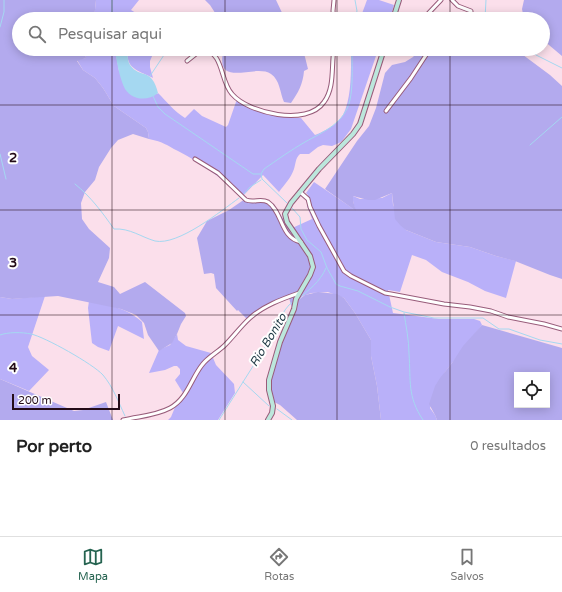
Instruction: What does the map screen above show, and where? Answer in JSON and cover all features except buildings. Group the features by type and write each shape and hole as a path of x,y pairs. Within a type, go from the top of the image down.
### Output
{"street":[{"path":"333,12 334,0"},
{"path":"396,12 400,0"},
{"path":"430,12 441,0"},
{"path":"452,0 458,6 471,12"},
{"path":"187,61 192,56"},
{"path":"215,56 225,84 231,94 237,99 269,112 295,116 312,112 321,106 325,101 333,77 334,56"},
{"path":"268,420 272,413 273,406 269,390 270,380 280,342 294,309 298,293 310,275 312,267 310,256 287,222 285,214 291,202 353,134 360,124 382,56"},
{"path":"386,110 411,78 425,56"},
{"path":"195,159 218,174 246,200 251,202 263,200 268,202 277,212 287,233 293,240 300,242"},
{"path":"300,192 308,199 312,212 341,267 351,276 385,293 477,308 508,317 562,329"},
{"path":"123,420 150,416 171,408 178,403 189,389 197,371 226,344 250,318 260,311 298,293"}],"shaded area":[{"path":"0,0 96,0 95,12 12,12 12,56 86,56 86,58 77,61 83,70 95,78 114,106 146,128 149,139 133,134 118,140 111,148 99,167 95,180 85,192 81,203 82,219 89,229 110,248 109,258 98,282 114,287 120,294 145,282 185,313 186,316 172,343 159,351 148,335 144,323 136,315 121,309 58,296 12,299 0,297"},
{"path":"96,0 139,0 131,10 134,12 95,12"},
{"path":"205,0 276,0 282,12 214,12"},
{"path":"367,0 379,0 394,5 392,12 363,12"},
{"path":"524,0 562,0 562,56 550,46 550,12 523,12"},
{"path":"86,56 116,56 119,71 157,94 158,93 185,118 194,109 202,116 226,127 237,99 258,109 295,118 301,118 315,135 334,125 343,115 348,100 351,56 376,56 351,129 342,141 332,146 323,145 309,154 300,154 296,159 291,175 279,192 263,175 243,196 204,166 165,144 149,139 146,128 114,106 95,78 83,70 77,60 86,58"},
{"path":"128,56 152,56 150,67 153,78 134,69 129,63"},
{"path":"223,56 305,56 308,69 304,71 300,88 291,103 284,102 278,83 271,74 264,71 237,73 230,72 224,69 222,61"},
{"path":"524,56 562,86 562,279 515,261 470,247 436,242 406,230 395,219 392,193 375,200 368,200 353,196 356,211 325,189 357,141 369,126 376,108 385,73 392,65 405,62 413,57"},
{"path":"314,182 355,210 353,196 360,199 382,198 392,193 393,205 406,230 436,242 470,247 516,261 506,298 485,291 468,282 442,272 426,260 412,255 400,292 388,290 393,313 439,319 474,319 480,321 482,325 445,372 430,408 437,420 381,420 377,386 371,356 371,340 355,313 344,298 328,292 311,293 303,296 296,302 296,294 300,288 290,229 312,219 307,206 308,195 306,193"},
{"path":"245,199 265,203 278,211 309,258 310,268 296,294 297,301 305,295 318,292 337,294 344,298 355,313 371,340 371,356 377,386 381,420 297,420 280,405 270,400 270,383 292,308 289,298 262,310 247,319 238,310 237,311 216,288 214,274 204,274 197,238 207,221 229,210"},
{"path":"45,296 28,347 32,356 49,370 29,391 0,379 0,297 12,299"},
{"path":"89,301 123,310 136,317 142,322 144,339 118,326 109,351 92,343 88,308"},
{"path":"482,325 562,348 562,420 437,420 429,404 435,386 463,346"},
{"path":"177,334 178,340 186,346 211,353 216,365 234,384 235,393 218,420 168,420 183,393 175,380 180,374 180,369 177,366 174,366 165,370 149,373 159,350 170,345"},
{"path":"0,379 74,411 83,410 106,402 113,420 0,420"}],"water":[{"path":"116,56 128,56 130,65 138,72 149,76 158,93 154,96 145,98 136,98 132,96 125,89"}],"waterway":[{"path":"0,27 4,12 4,0"},
{"path":"112,0 112,12"},
{"name":"Rio Bonito","path":"355,0 357,12"},
{"path":"485,12 486,0"},
{"path":"150,76 163,56"},
{"name":"Rio Bonito","path":"287,203 262,179 261,174 264,169 284,155 332,126 343,115 351,95 352,56"},
{"path":"538,56 562,68"},
{"path":"153,96 158,107 165,114 253,174 260,174"},
{"path":"530,145 562,117"},
{"path":"0,154 6,179"},
{"path":"244,194 250,187 261,180"},
{"path":"75,184 91,199 114,229 130,231 155,241 164,241 187,233 211,219 239,198"},
{"path":"292,208 300,217 301,229 307,240 321,252 327,268 336,284 358,291 390,307 404,312 434,318 483,318 499,329 509,329 540,340 562,344"},
{"name":"Rio Bonito","path":"298,299 317,282 326,268"},
{"name":"Rio Bonito","path":"219,420 267,344 285,310 293,302"},
{"path":"404,313 412,396 423,420"},
{"path":"0,335 7,333 19,333 38,336 90,364 98,370 110,384 125,416"},
{"path":"243,382 269,406"},
{"path":"277,409 292,420"}]}
